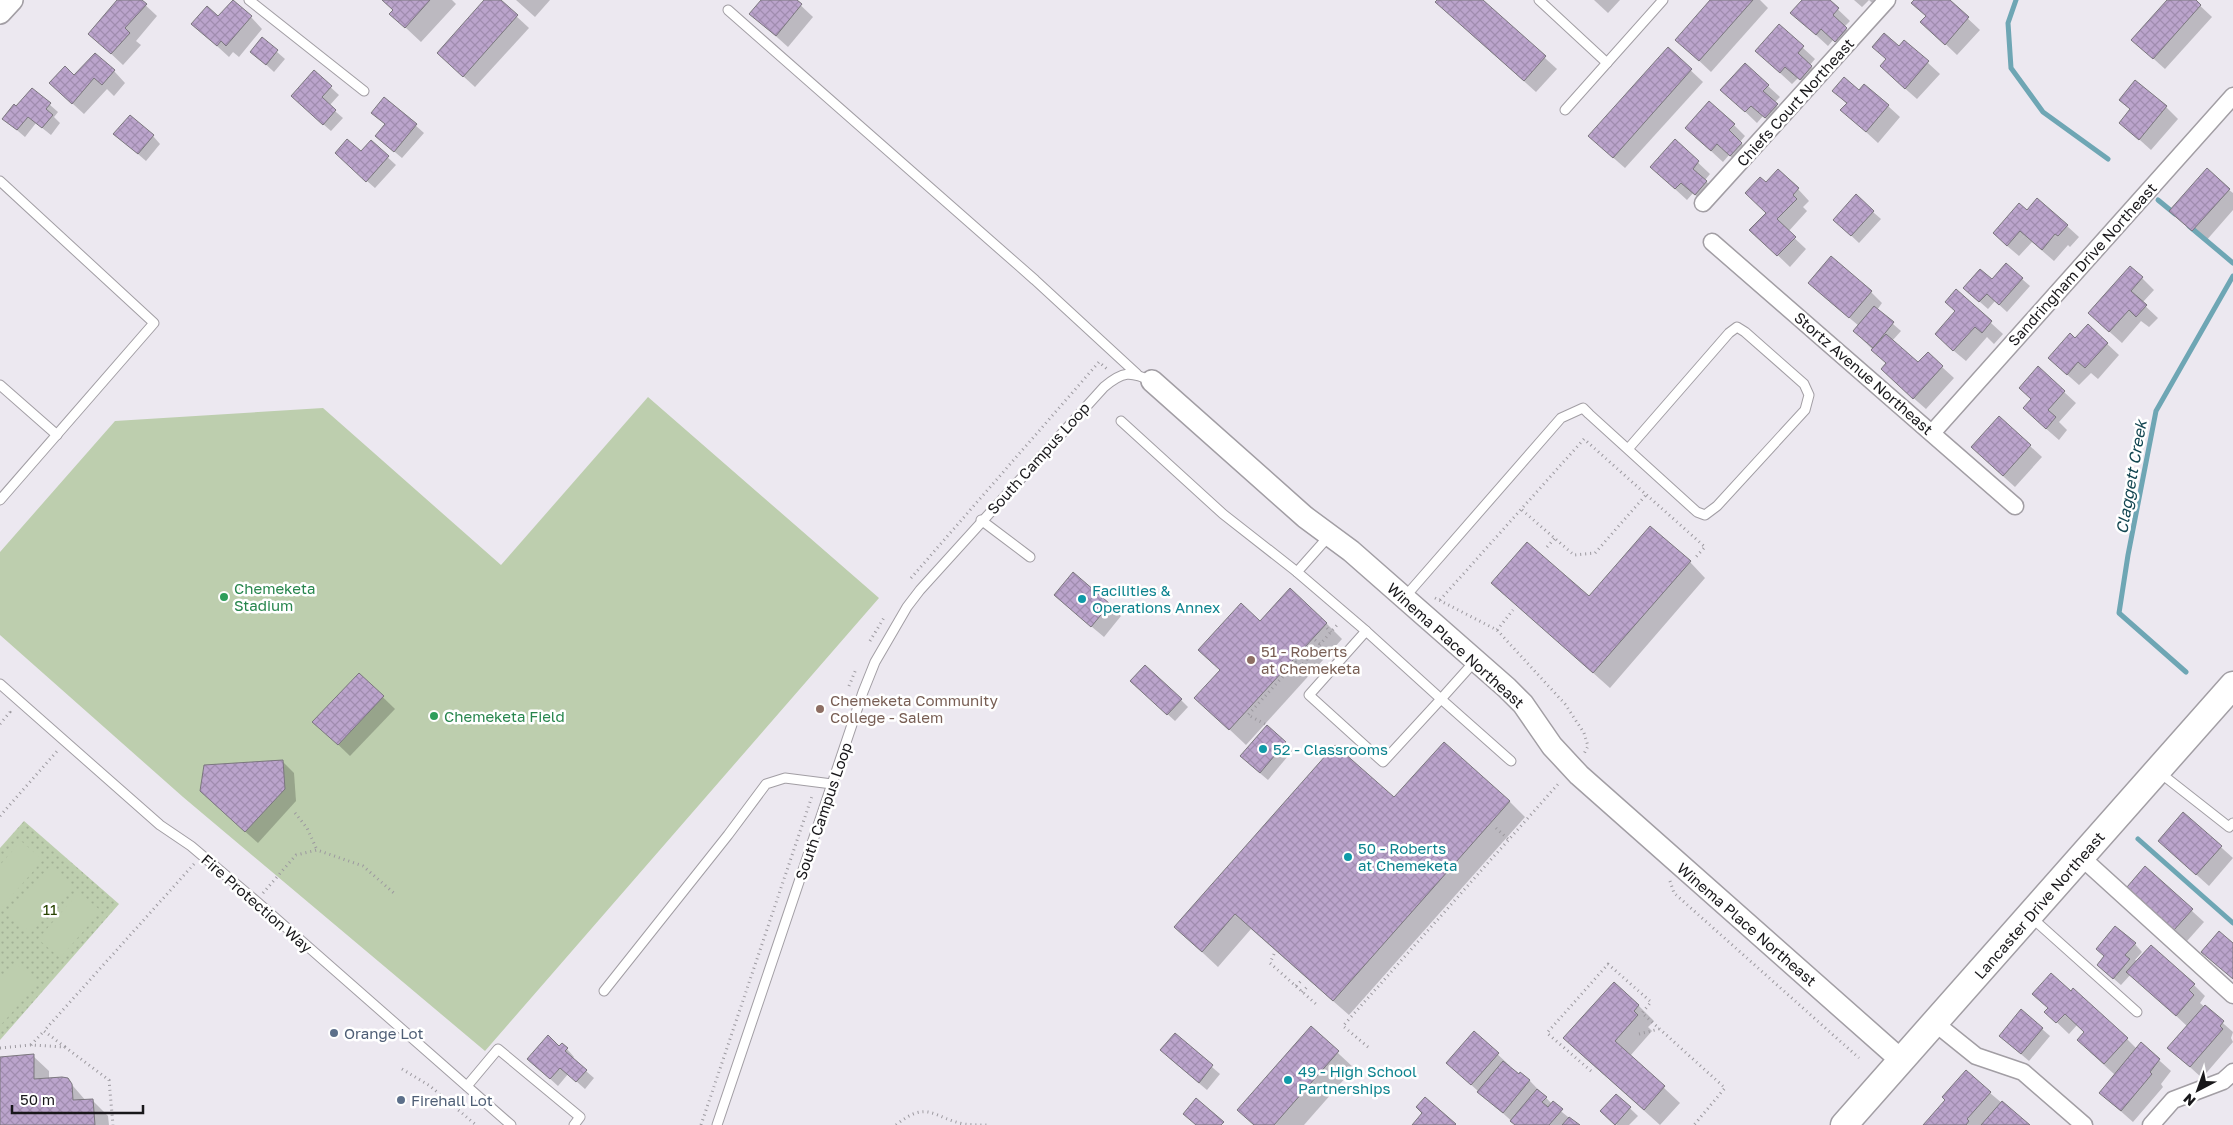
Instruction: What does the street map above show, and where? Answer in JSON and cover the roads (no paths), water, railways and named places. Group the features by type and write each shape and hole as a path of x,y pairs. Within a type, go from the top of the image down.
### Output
{"main road":[{"name":"Lancaster Drive Northeast","path":"1844,1125 2233,685"}],"street":[{"path":"0,13 12,0"},
{"name":"Chiefs Court Northeast","path":"1702,203 1887,0"},
{"name":"Sandringham Drive Northeast","path":"1932,433 2233,96"},
{"name":"Stortz Avenue Northeast","path":"1712,242 2015,506"},
{"name":"Winema Place Northeast","path":"1145,378 1329,536 1351,551 1523,704 1552,746 1564,778 1902,1061"},
{"path":"2081,857 2233,995"},
{"path":"1935,1023 1976,1056 2023,1072 2084,1125"},
{"path":"2151,1125 2173,1100 2223,1080 2233,1072"}],"lane":[{"path":"248,0 364,92"},
{"path":"1539,0 1608,63"},
{"path":"1565,110 1663,0"},
{"path":"728,10 927,183 1145,378"},
{"path":"0,181 154,323 0,500"},
{"path":"1404,598 1560,418 1583,408 1628,450 1696,512 1705,515 1717,506 1805,410 1809,395 1804,384 1745,332 1737,328 1729,332 1628,450"},
{"name":"South Campus Loop","path":"718,1125 832,784 875,662 907,607 982,520 1077,415 1116,376 1128,373 1145,378"},
{"path":"0,385 57,435"},
{"path":"1121,421 1223,514 1297,572 1511,760"},
{"path":"982,520 1030,557"},
{"path":"1297,572 1329,536"},
{"path":"1366,631 1309,695 1383,762 1475,661"},
{"name":"Fire Protection Way","path":"0,684 160,825 202,855 256,901 511,1125"},
{"path":"2157,771 2229,827 2233,822"},
{"path":"604,991 728,835 766,784 785,778 832,784"},
{"path":"2029,915 2137,1012"},
{"path":"467,1086 498,1049 580,1117 574,1125"}],"waterway":[{"name":"Claggett Creek","path":"2016,0 2008,23 2011,68 2043,112 2108,159"},
{"name":"Claggett Creek","path":"2158,200 2175,214"},
{"name":"Claggett Creek","path":"2189,226 2233,263"},
{"name":"Claggett Creek","path":"2186,672 2119,613 2128,555 2156,411 2233,276"},
{"name":"Claggett Creek","path":"2138,839 2233,923"}],"place":[{"name":"Chemeketa Stadium","path":"224,597"},
{"name":"Facilities & Operations Annex","path":"1082,599"},
{"name":"51 - Roberts at Chemeketa","path":"1251,660"},
{"name":"Chemeketa Community College - Salem","path":"820,709"},
{"name":"Chemeketa Field","path":"434,716"},
{"name":"52 - Classrooms","path":"1263,749"},
{"name":"50 - Roberts at Chemeketa","path":"1348,857"},
{"name":"Orange Lot","path":"334,1033"},
{"name":"49 - High School Partnerships","path":"1288,1080"},
{"name":"Firehall Lot","path":"401,1100"}],"park label":[{"name":"11","path":"50,909"}]}
